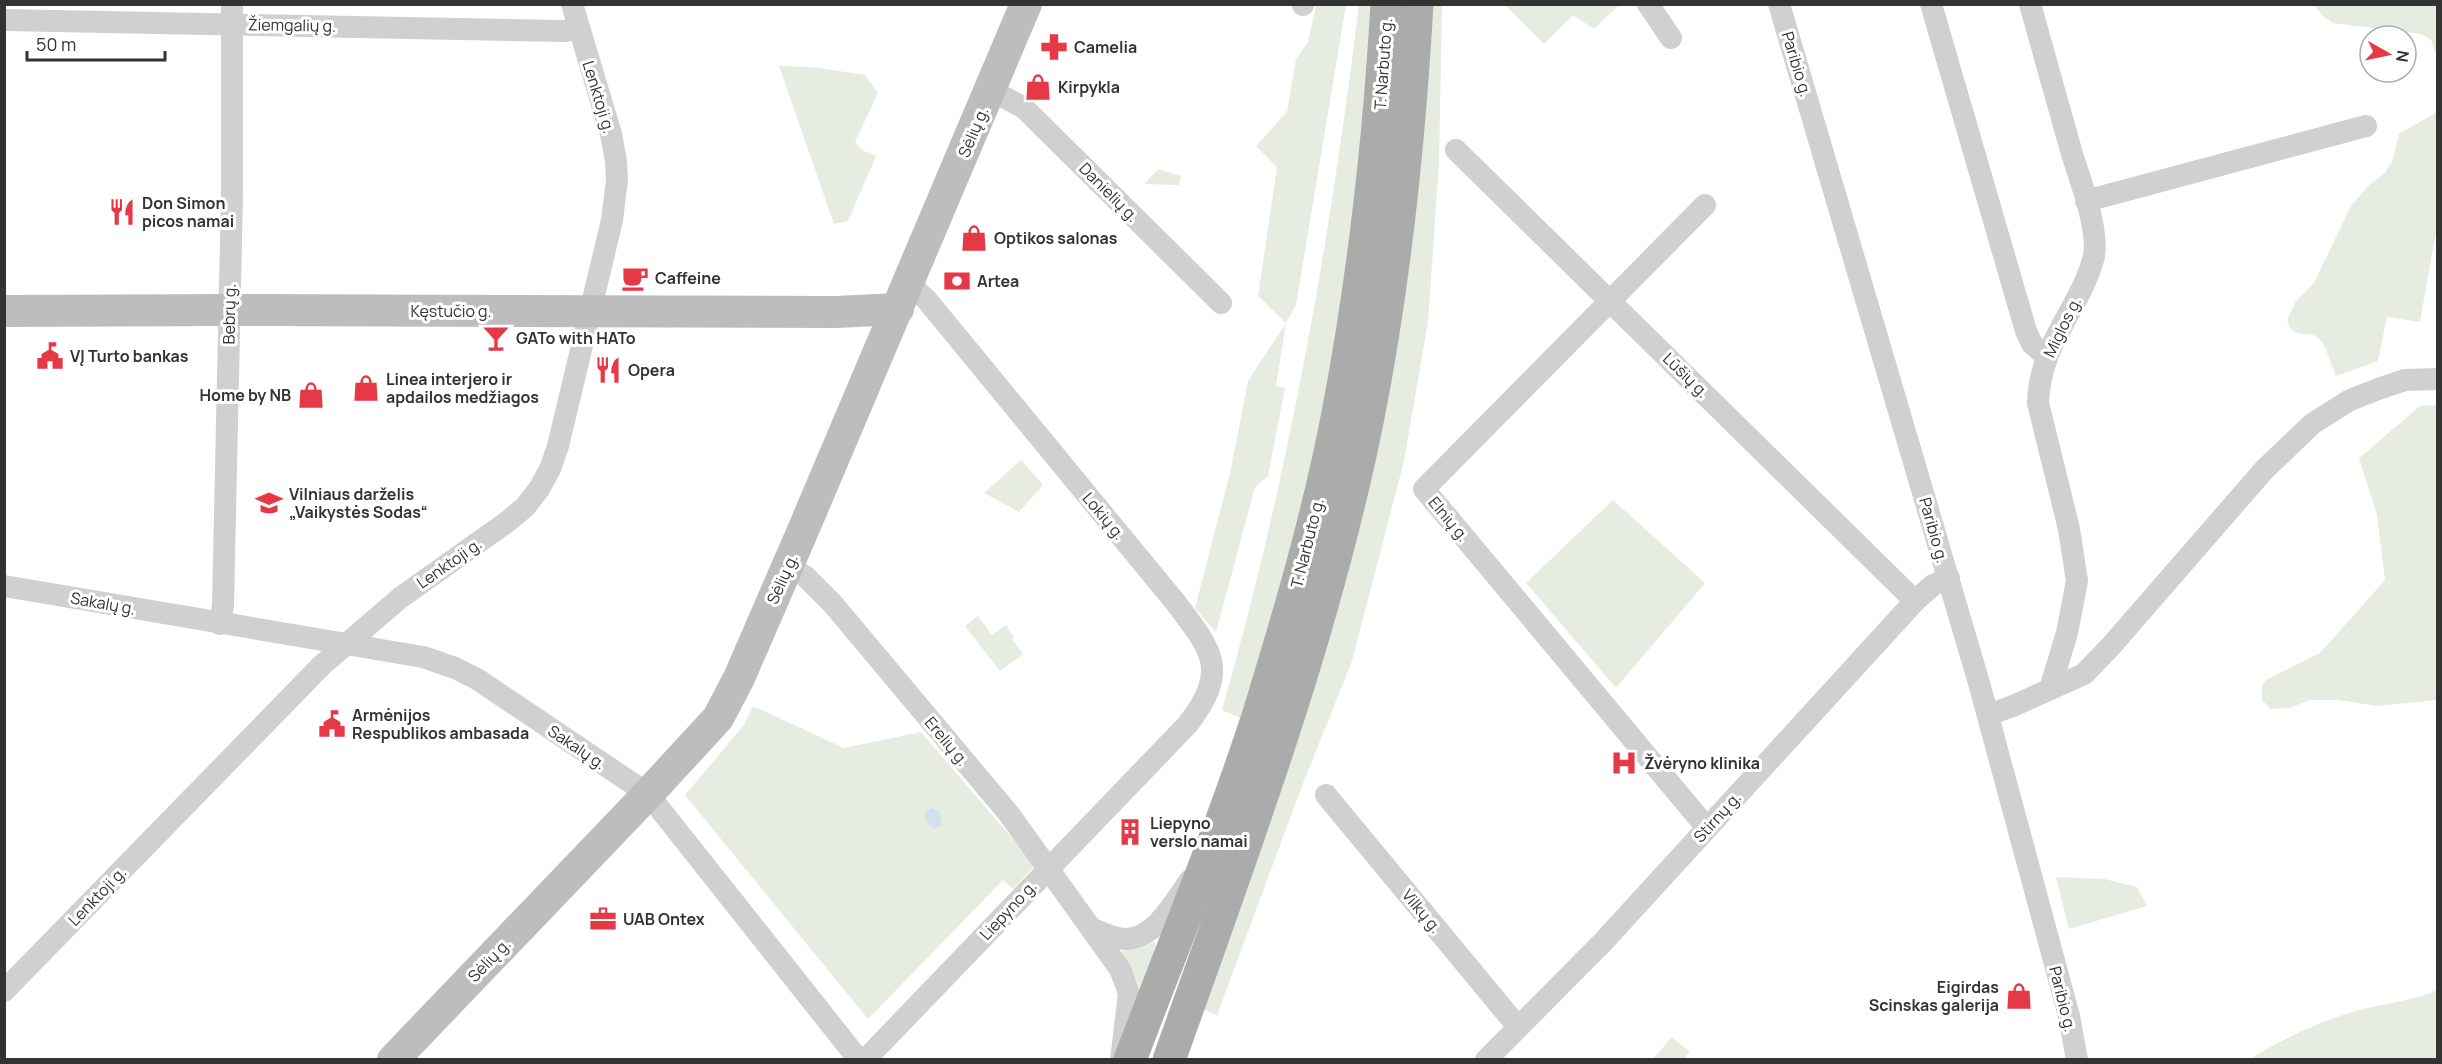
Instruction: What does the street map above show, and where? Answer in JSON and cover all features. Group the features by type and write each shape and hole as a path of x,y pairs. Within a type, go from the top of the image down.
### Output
{"main road":[{"name":"Sėlių g.","path":"393,1059 718,718 739,678 787,567 1026,4"},
{"name":"T. Narbuto g.","path":"1130,1059 1206,860 1259,710 1292,600 1338,415 1355,318 1370,204 1382,95 1387,4"},
{"name":"T. Narbuto g.","path":"1169,1059 1287,718 1319,613 1345,514 1367,419 1385,323 1412,98 1417,4"},
{"name":"Kęstučio g.","path":"4,311 836,312 902,298"}],"street":[{"name":"Lenktoji g.","path":"4,991 322,665 400,598 507,522 525,507 539,489 550,469 558,446 612,220 616,170 610,134 572,4"},
{"path":"1648,4 1671,38"},
{"name":"Paribio g.","path":"1779,4 1988,715 2069,1016 2077,1059"},
{"path":"1931,4 2025,331 2032,344 2046,356"},
{"name":"Miglos g.","path":"2030,4 2095,240 2093,260 2046,356 2038,385 2038,403 2069,529 2077,581 2067,633 2050,689"},
{"name":"Žiemgalių g.","path":"4,20 233,14 565,31 579,28"},
{"name":"Bebrų g.","path":"220,624 223,605 233,14"},
{"name":"Danielių g.","path":"991,90 1024,108 1221,303"},
{"path":"2086,201 2366,126"},
{"name":"Lūšių g.","path":"1456,150 1915,601"},
{"name":"Elnių g.","path":"1705,205 1424,489 1707,828"},
{"name":"Lokių g.","path":"902,298 918,292 926,299 1176,603 1210,653 1212,680 1203,704 1188,723 1151,760"},
{"path":"1988,715 2084,674 2264,470 2312,424 2350,400 2389,385 2404,380 2438,379"},
{"name":"Erelių g.","path":"787,567 805,576 832,603 1009,814 1093,929 1120,969 1127,984 1128,1002 1121,1059"},
{"name":"Stirnų g.","path":"1486,1059 1595,950 1915,601 1933,585 1948,578"},
{"name":"Sakalų g.","path":"4,586 423,657 455,668 477,679 648,794 859,1059"},
{"name":"Liepyno g.","path":"865,1059 1151,760"},
{"name":"Vilkų g.","path":"1326,795 1518,1028"},
{"path":"1093,929 1122,939 1137,938 1144,934 1166,912 1206,860"}],"shaded area":[{"path":"1316,5 1346,5 1296,305 1286,323 1258,296 1277,167 1256,146 1287,112 1296,59 1308,42"},
{"path":"1359,5 1374,5 1361,174 1324,415 1304,502 1243,719 1222,710 1246,623 1287,448 1335,183"},
{"path":"1425,5 1442,5 1439,163 1428,322 1404,461 1352,661 1302,786 1217,1015 1203,1009"},
{"path":"1505,5 1619,5 1594,29 1573,15 1544,44"},
{"path":"2314,5 2437,5 2437,57 2431,40 2418,34 2418,24 2358,24 2358,26 2333,23"},
{"path":"779,66 812,67 865,75 878,93 855,142 862,150 876,156 848,221 834,224"},
{"path":"2437,110 2437,226 2420,322 2387,317 2378,361 2336,376 2321,341 2312,335 2294,331 2287,320 2296,301 2314,283 2351,206 2369,185 2384,174 2392,162 2399,134"},
{"path":"1158,169 1181,176 1179,185 1144,184"},
{"path":"1286,323 1276,386 1285,388 1268,476 1255,487 1216,632 1195,608 1231,469 1248,381"},
{"path":"2437,405 2437,700 2378,706 2338,700 2310,700 2289,708 2271,709 2262,700 2262,685 2266,680 2320,653 2385,580 2377,515 2359,458 2420,406"},
{"path":"1021,460 1043,485 1019,512 984,493"},
{"path":"1613,500 1705,583 1616,688 1526,583"},
{"path":"978,616 992,635 1006,625 1014,637 1012,639 1023,654 1000,671 965,626"},
{"path":"753,706 844,748 921,732 1035,865 1013,889 1003,880 868,1019 685,795 744,725"},
{"path":"2056,877 2104,879 2137,887 2147,906 2069,929"},
{"path":"1155,941 1156,949 1140,987 1122,951 1141,948"},
{"path":"2437,990 2437,1059 2250,1059 2287,1038 2328,1020"},
{"path":"1672,1037 1690,1052 1683,1059 1653,1059"}],"water":[{"path":"932,808 939,811 942,824 934,829 925,821 925,812"}],"place":[{"name":"Camelia","path":"1054,47"},
{"name":"Kirpykla","path":"1038,87"},
{"name":"Don Simon picos namai","path":"122,212"},
{"name":"Optikos salonas","path":"974,238"},
{"name":"Caffeine","path":"635,278"},
{"name":"Artea","path":"957,281"},
{"name":"GATo with HATo","path":"496,338"},
{"name":"VĮ Turto bankas","path":"50,356"},
{"name":"Opera","path":"608,370"},
{"name":"Linea interjero ir apdailos medžiagos","path":"366,388"},
{"name":"Home by NB","path":"311,395"},
{"name":"Vilniaus darželis „Vaikystės Sodas“","path":"269,503"},
{"name":"Armėnijos Respublikos ambasada","path":"332,724"},
{"name":"Žvėryno klinika","path":"1624,763"},
{"name":"Liepyno verslo namai","path":"1130,832"},
{"name":"UAB Ontex","path":"603,919"},
{"name":"Eigirdas Scinskas galerija","path":"2019,996"}]}
